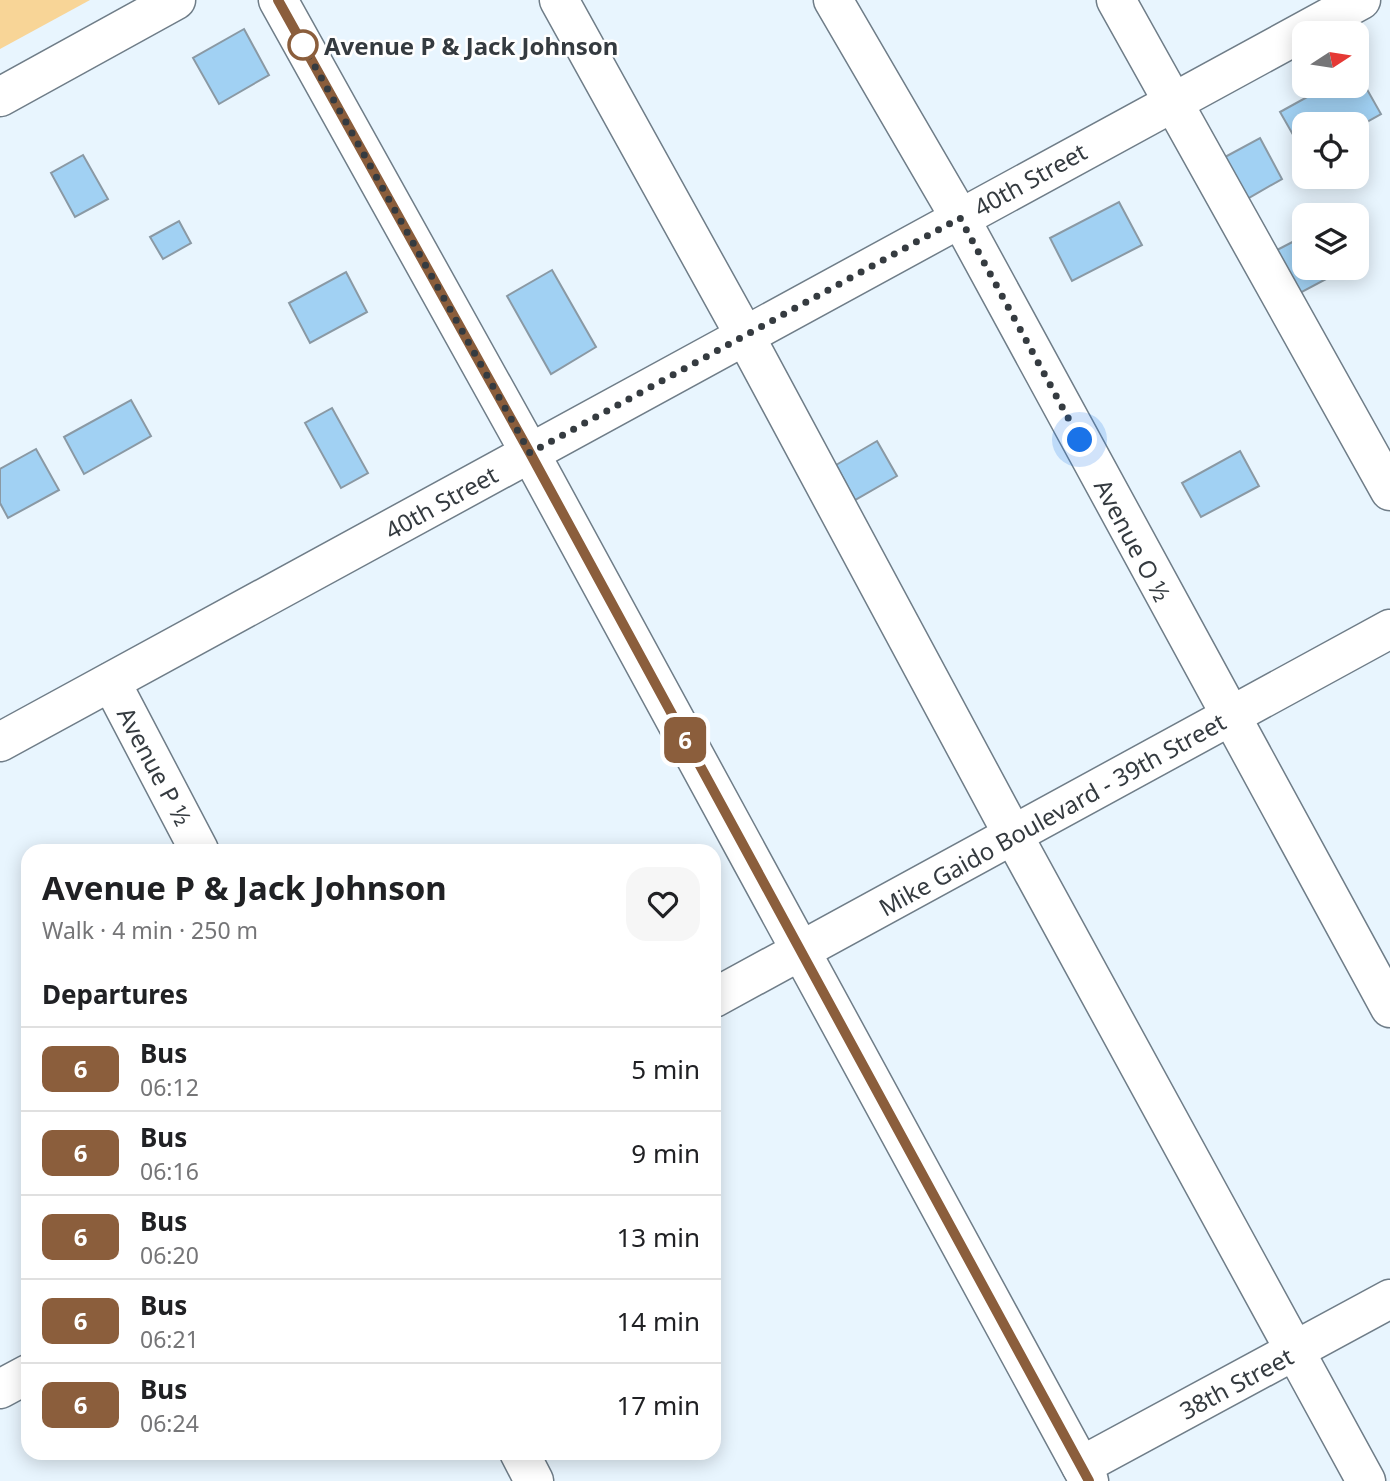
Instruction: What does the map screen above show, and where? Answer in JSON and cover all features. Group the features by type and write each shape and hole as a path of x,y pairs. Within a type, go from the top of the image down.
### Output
{"street":[{"path":"0,97 176,0"},
{"path":"278,0 530,453 799,952 1085,1473"},
{"path":"559,0 745,336 1013,835 1366,1481"},
{"name":"Avenue O ½","path":"833,0 960,218 1229,717 1390,1008"},
{"path":"1116,0 1390,491"},
{"name":"40th Street","path":"0,742 1361,0"},
{"name":"Mike Gaido Boulevard - 39th Street","path":"721,995 1390,629"},
{"name":"Avenue P ½","path":"111,682 197,844"},
{"name":"38th Street","path":"1085,1473 1390,1299"},
{"path":"0,1389 21,1378"},
{"path":"523,1460 534,1481"}],"shaded area":[{"path":"0,0 90,0 0,49"}],"building":[{"path":"244,29 269,75 219,104 193,58"},
{"path":"1369,93 1381,114 1369,121 1369,112 1292,112 1292,133 1280,112 1305,98 1369,98"},
{"path":"1260,138 1282,179 1247,199 1225,157"},
{"path":"83,155 108,199 75,217 51,173"},
{"path":"1119,202 1142,245 1072,281 1050,238"},
{"path":"179,221 191,243 163,259 150,237"},
{"path":"1292,242 1292,278 1277,250"},
{"path":"552,270 596,347 551,374 507,296"},
{"path":"346,272 367,312 310,343 289,303"},
{"path":"1293,280 1324,280 1300,293"},
{"path":"131,400 151,436 84,474 64,437"},
{"path":"332,408 368,473 341,488 305,423"},
{"path":"877,441 897,476 855,500 836,465"},
{"path":"36,449 59,490 8,518 0,503 0,469"},
{"path":"1240,451 1259,486 1201,517 1182,483"}],"bus line":[{"name":"6","path":"278,0 530,453 812,976 1089,1481"}],"place":[{"name":"Avenue P & Jack Johnson","path":"303,45"}],"route":[{"path":"303,45 530,453 960,218 1080,440"}]}
